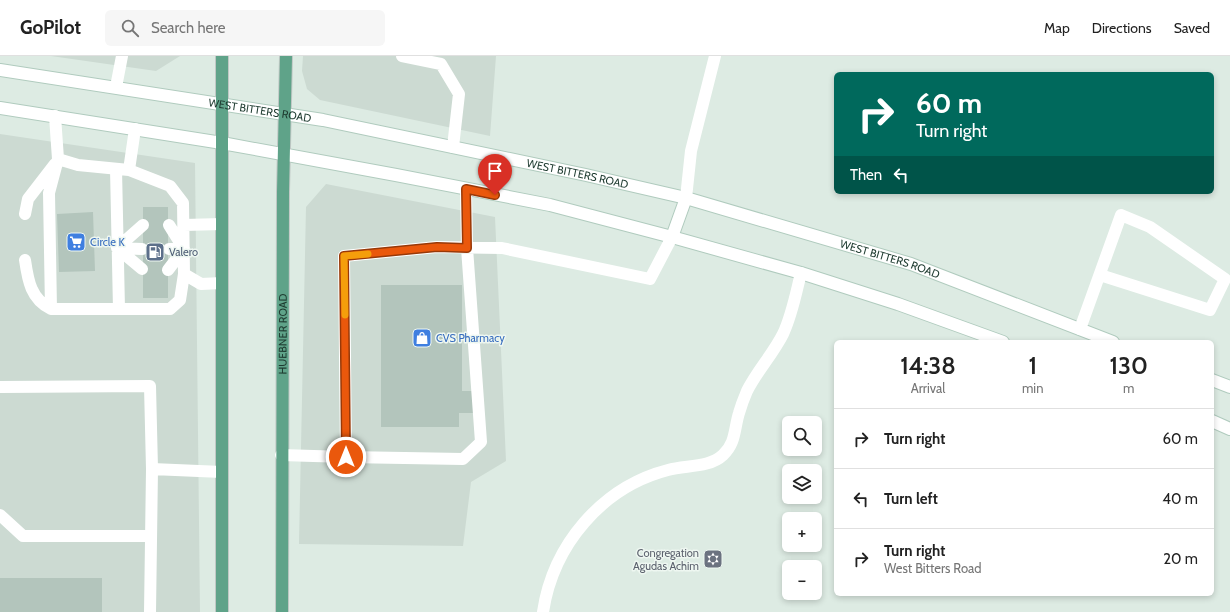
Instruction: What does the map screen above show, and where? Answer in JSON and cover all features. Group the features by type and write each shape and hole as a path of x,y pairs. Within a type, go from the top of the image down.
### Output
{"main road":[{"path":"116,87 122,56"},
{"path":"222,56 222,612"},
{"name":"HUEBNER ROAD","path":"282,612 281,455 283,154 286,56"},
{"path":"402,56 441,64 459,94 453,147"},
{"path":"346,457 344,256 437,247 502,248 650,279 672,237 686,198 691,151 715,56"},
{"name":"WEST BITTERS ROAD","path":"0,70 284,114 453,147 686,198 911,264 1108,340"},
{"path":"0,108 222,143 550,206 672,237 801,273 898,304 997,340"},
{"path":"51,309 49,193 58,159 55,116"},
{"path":"129,170 135,129"},
{"path":"25,260 31,289 42,304 51,309 170,309 180,300 184,274 183,203 170,186 129,170 78,165 58,159"},
{"path":"26,214 28,199 58,159"},
{"path":"116,169 119,309"},
{"path":"281,455 463,459 481,442 467,248 466,189"},
{"path":"1080,329 1121,215 1150,227 1225,280 1210,310 1100,275"},
{"path":"184,225 222,224"},
{"path":"117,248 142,225"},
{"path":"169,225 184,249"},
{"path":"117,248 142,249"},
{"path":"117,248 142,269"},
{"path":"169,249 184,249"},
{"path":"168,270 184,249"},
{"path":"543,612 548,589 560,562 584,522 598,507 628,485 668,470 717,460 729,448 734,439 738,414 748,389 783,333 801,273"},
{"path":"184,274 201,284 222,283"},
{"path":"0,379 0,394"},
{"path":"1214,381 1230,387"},
{"path":"0,387 150,386 152,469 150,612"},
{"path":"1214,422 1230,429"},
{"path":"152,469 222,472"},
{"path":"0,515 23,536 150,536"}],"shaded area":[{"path":"51,56 180,56 156,71"},
{"path":"303,56 496,56 490,136 320,100 307,89 302,71"},
{"path":"0,134 195,163 200,612 0,612"},
{"path":"326,184 495,217 506,461 471,482 463,546 299,544 306,207"}],"building":[{"name":"Valero","path":"143,207 168,207 168,298 143,298"},
{"name":"Circle K","path":"93,212 95,271 59,272 57,214"},
{"name":"CVS Pharmacy","path":"381,285 462,285 462,391 476,391 476,413 459,413 459,427 381,427"},
{"path":"0,578 102,578 102,612 0,612"}],"slow traffic":[{"path":"345,315 344,256 368,254"}],"place":[{"name":"Circle K","path":"76,242"},
{"name":"Valero","path":"155,252"},
{"name":"CVS Pharmacy","path":"422,338"},
{"name":"Congregation Agudas Achim","path":"713,559"}],"route":[{"path":"346,457 344,256 437,247 467,248 466,189 495,195"}]}
